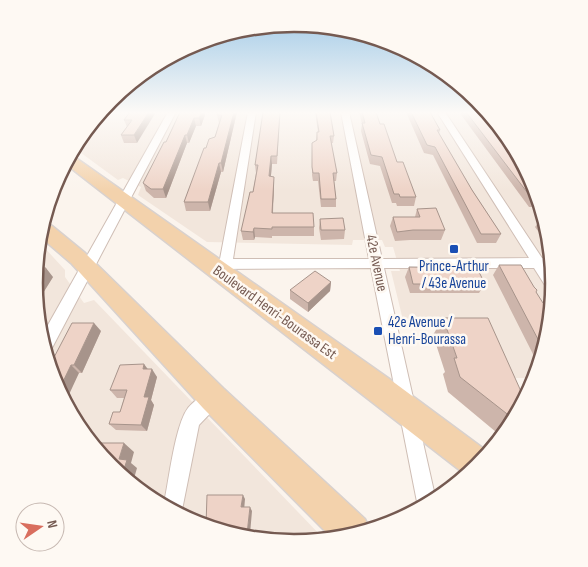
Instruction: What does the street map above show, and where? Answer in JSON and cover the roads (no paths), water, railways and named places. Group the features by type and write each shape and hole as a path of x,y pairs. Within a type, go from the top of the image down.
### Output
{"main road":[{"name":"Boulevard Henri-Bourassa Est","path":"74,163 124,202 217,264 472,460"},
{"path":"48,233 88,268 213,398 348,529"}],"street":[{"path":"49,337 158,138"},
{"path":"246,138 217,264 544,263"},
{"name":"42e Avenue","path":"350,138 425,497"},
{"path":"459,138 544,263"},
{"path":"174,504 190,423 195,414 213,398"}],"place":[{"name":"Prince-Arthur / 43e Avenue","path":"454,249"},
{"name":"42e Avenue / Henri-Bourassa","path":"378,331"}]}
